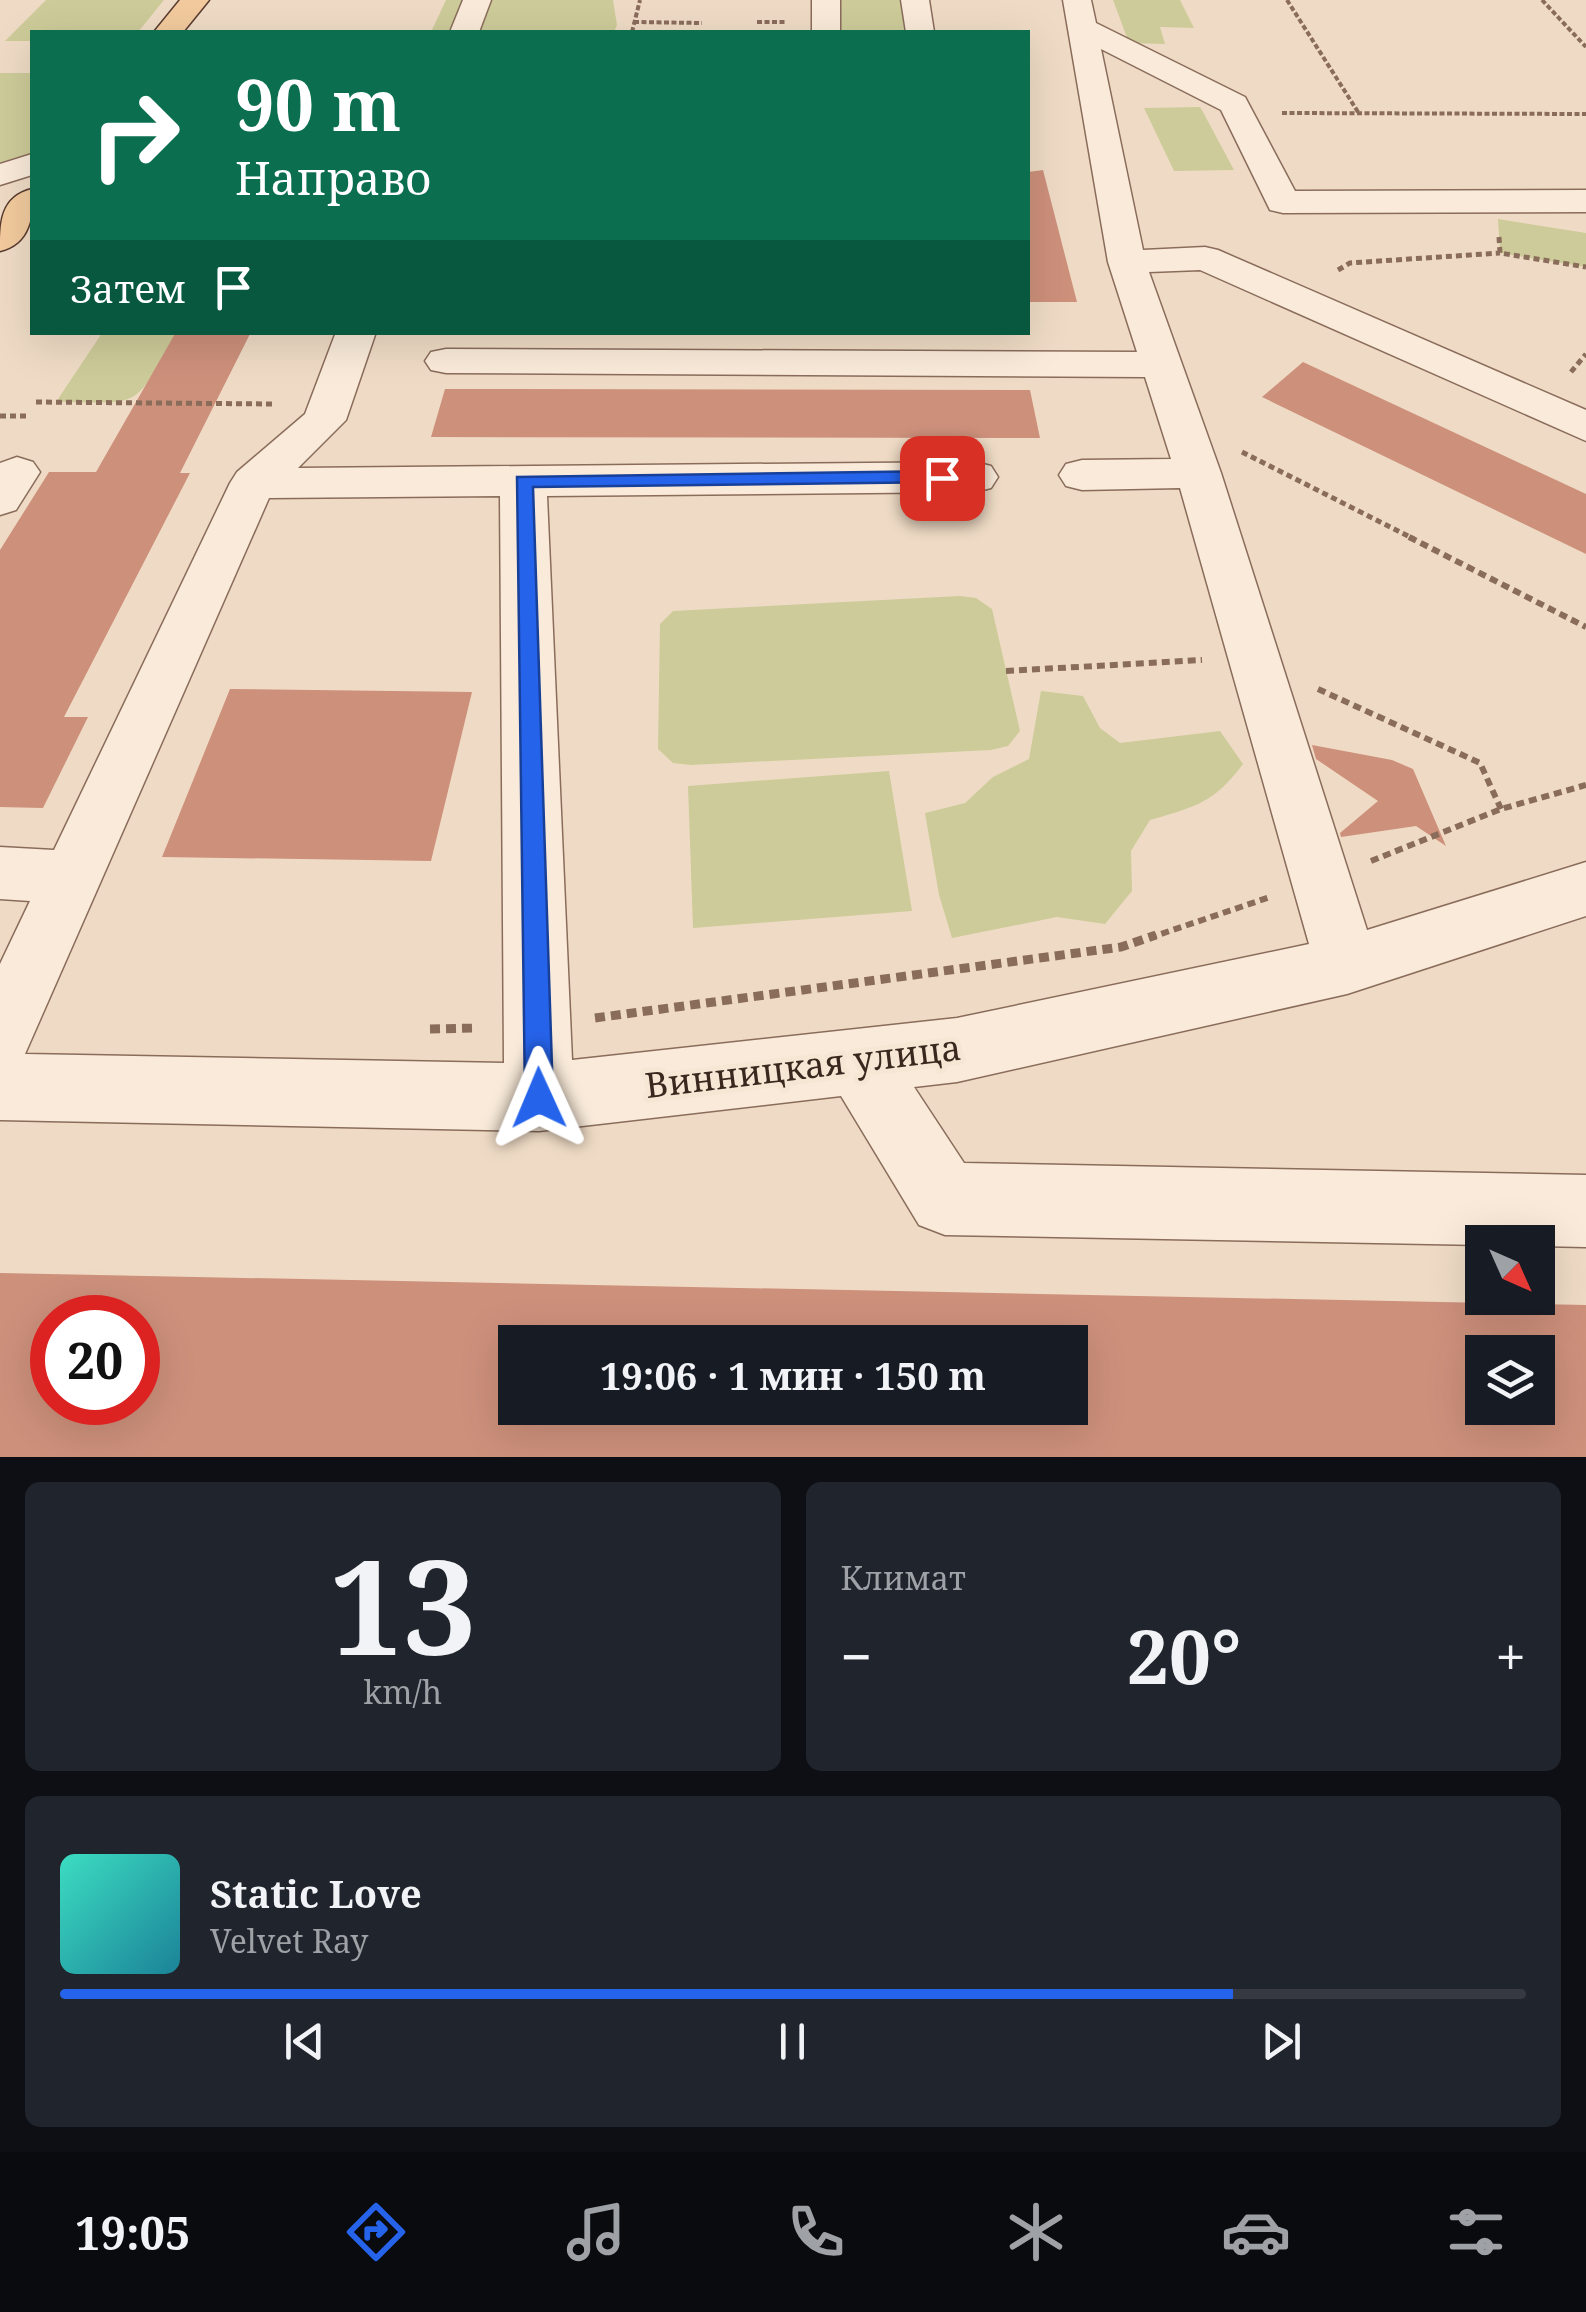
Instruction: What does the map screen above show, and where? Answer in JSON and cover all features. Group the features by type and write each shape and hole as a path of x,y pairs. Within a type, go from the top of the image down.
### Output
{"main road":[{"path":"170,30 194,0"},
{"path":"0,240 30,202"}],"street":[{"path":"466,30 477,0"},
{"path":"826,0 826,30"},
{"path":"915,0 920,30"},
{"path":"1079,14 1234,104 1282,202 1586,201"},
{"path":"1079,14 1128,262 1159,366 1195,463 1347,965"},
{"path":"0,174 30,165"},
{"path":"1128,262 1205,258 1586,427"},
{"path":"0,1035 253,483 324,420 355,335"},
{"path":"446,361 825,348 966,348 1159,366"},
{"path":"1082,475 1195,463"},
{"path":"253,483 975,478"},
{"path":"523,481 539,1098"},
{"path":"0,873 72,877"},
{"name":"Винницкая улица","path":"0,1088 539,1098 956,1050 1347,965 1586,889"},
{"path":"858,1062 944,1199 1586,1212"}],"path":[{"path":"632,30 640,0"},
{"path":"1286,0 1359,113"},
{"path":"1542,0 1586,47"},
{"path":"634,22 702,23"},
{"path":"1238,112 1586,114"},
{"path":"1484,202 1498,219 1500,253"},
{"path":"1294,298 1350,263 1500,253 1586,267"},
{"path":"36,402 330,405"},
{"path":"0,416 27,416"},
{"path":"1195,463 1243,452 1586,627"},
{"path":"1006,671 1253,659 1480,763 1501,809"},
{"path":"418,1029 538,1026 1121,947 1320,881 1501,809 1586,784"}],"shaded area":[{"path":"46,0 164,0 140,30 30,30 30,41 5,41"},
{"path":"446,0 613,0 617,25 615,30 432,30"},
{"path":"836,0 905,0 909,30 837,30"},
{"path":"1113,0 1180,0 1194,28 1160,27 1165,44 1129,43"},
{"path":"0,73 30,73 30,156 0,168"},
{"path":"1200,107 1234,170 1174,171 1144,108"},
{"path":"1498,219 1586,233 1586,267 1500,253"},
{"path":"101,335 175,335 151,376 133,397 106,402 56,402"},
{"path":"976,598 992,609 1020,731 1008,746 691,765 673,763 658,749 660,624 673,611"},
{"path":"1041,691 1083,696 1100,728 1120,743 1220,731 1243,764 1223,787 1202,802 1150,820 1131,851 1132,891 1105,924 1057,917 952,938 939,895 925,813 965,803 993,777 1029,759"},
{"path":"889,771 912,911 693,928 688,786"}],"building":[{"path":"1043,170 1077,302 1030,302 1030,172"},
{"path":"174,335 249,335 180,473 190,473 64,717 88,717 43,808 0,807 0,550 49,472 96,472"},
{"path":"1303,362 1586,494 1586,554 1262,397"},
{"path":"445,389 1030,390 1040,438 431,437"},
{"path":"230,689 472,692 431,861 162,857"},
{"path":"1312,745 1392,760 1413,769 1446,846 1416,826 1341,837 1340,833 1378,801 1316,759"},
{"path":"0,1273 1465,1303 1465,1315 1555,1315 1555,1304 1586,1305 1586,1457 0,1457"}],"route":[{"path":"539,1098 523,481 942,478"}]}
